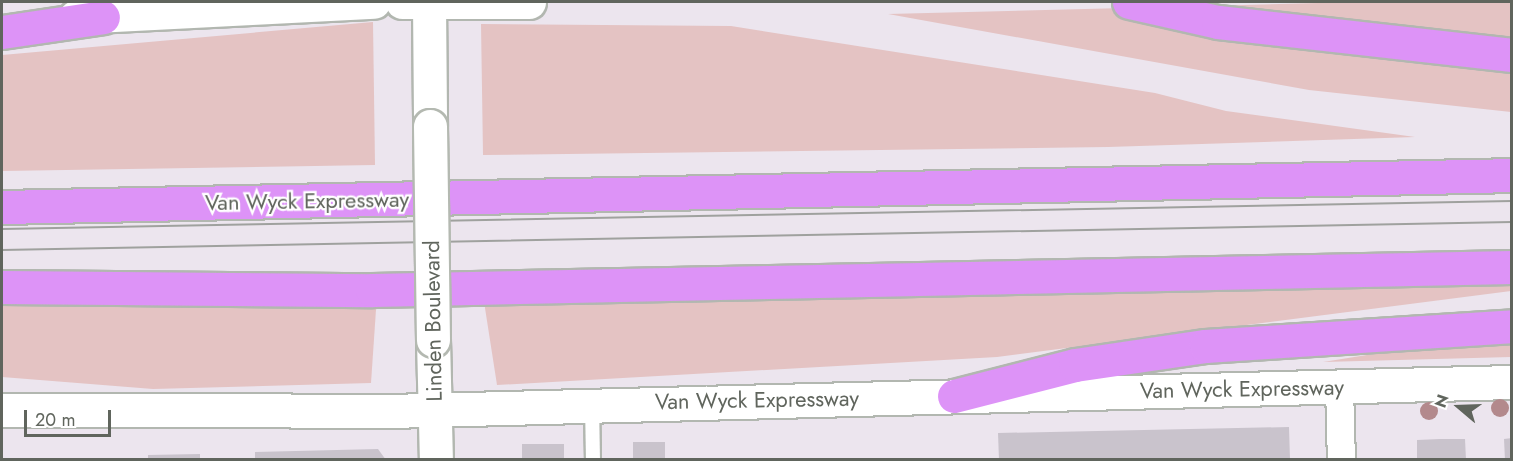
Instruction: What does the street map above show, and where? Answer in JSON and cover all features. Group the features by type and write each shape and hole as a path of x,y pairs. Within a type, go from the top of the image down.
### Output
{"highway":[{"path":"1129,2 1218,22 1512,55"},
{"path":"2,32 103,16"},
{"name":"Van Wyck Expressway","path":"2,207 1512,175"},
{"path":"2,287 384,290 1512,267"},
{"path":"954,396 1075,365 1206,346 1512,326"}],"main road":[{"path":"2,17 103,16 374,2"},
{"path":"420,2 529,2"},
{"name":"Linden Boulevard","path":"420,2 430,126 436,459"},
{"name":"Van Wyck Expressway","path":"2,410 435,409 1512,382"}],"street":[{"path":"1340,386 1341,459"}],"lane":[{"path":"592,404 593,459"}],"shaded area":[{"path":"1355,2 1511,2 1511,112 1309,90 888,14"},
{"path":"373,22 375,165 2,171 2,55"},
{"path":"481,24 731,26 1155,93 1226,111 1415,137 1108,147 483,155"},
{"path":"1512,281 1511,291 997,357 497,385 485,308 486,297"},
{"path":"377,295 371,383 153,389 2,377 2,305"},
{"path":"1511,332 1511,357 1323,362"}],"building":[{"path":"1289,427 1290,460 999,460 998,433"},
{"path":"1512,438 1512,460 1505,460 1504,439"},
{"path":"1465,439 1466,460 1417,460 1417,440"},
{"path":"633,442 665,442 665,460 633,460"},
{"path":"522,444 564,444 564,460 522,460"},
{"path":"378,449 386,460 255,460 255,452"},
{"path":"200,454 200,460 148,460 148,455"}],"tram line":[{"path":"2,229 1512,201"},
{"path":"2,250 1512,222"}]}
